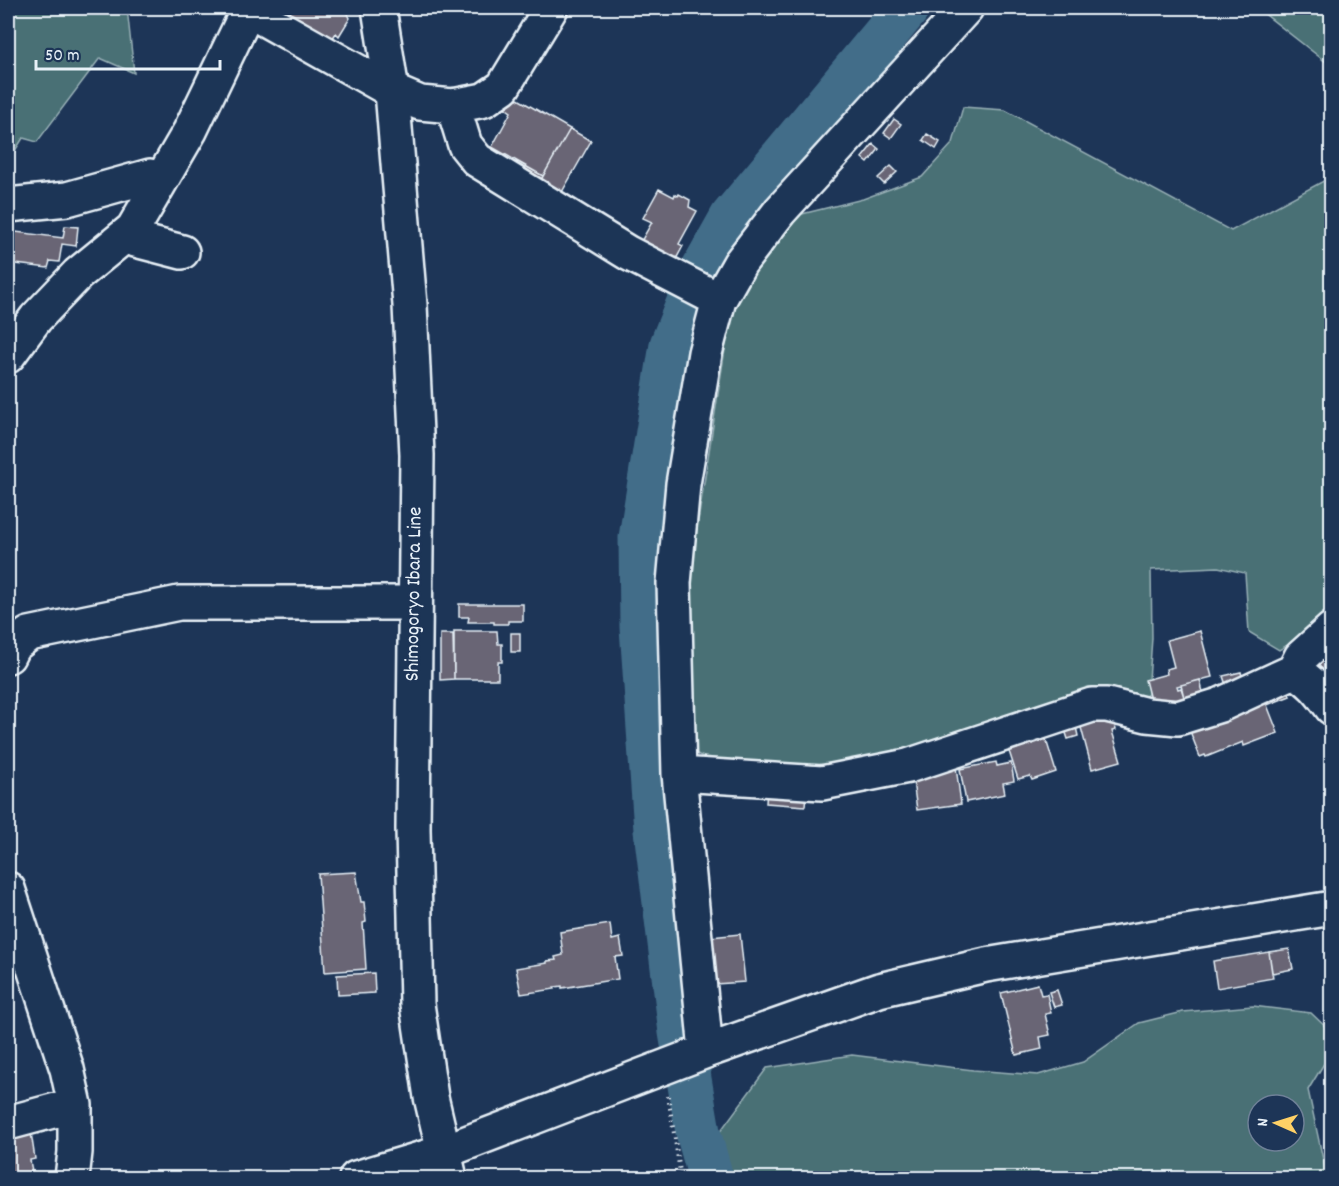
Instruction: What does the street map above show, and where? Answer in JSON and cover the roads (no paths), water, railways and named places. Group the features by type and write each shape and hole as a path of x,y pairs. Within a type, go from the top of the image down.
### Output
{"street":[{"path":"8,356 36,318 78,274 133,229 190,131 249,8 392,91 420,103 453,106 484,100 502,87 551,8"},
{"name":"Shimogoryo Ibara Line","path":"379,8 392,91 410,305 417,443 413,829 417,1004 422,1047 446,1165"},
{"path":"703,293 740,263 780,211 966,8"},
{"path":"453,106 465,145 477,160 628,253 703,293"},
{"path":"8,205 67,199 150,176 160,181"},
{"path":"124,237 182,252"},
{"path":"699,1054 680,774 675,572 683,484 705,353 703,293"},
{"path":"8,656 13,646 29,634 179,603 415,603"},
{"path":"680,774 822,783 908,766 1092,705 1107,705 1147,715 1178,718 1220,705 1294,671 1301,657 1332,629"},
{"path":"1294,671 1306,677 1332,708"},
{"path":"8,889 67,1069 75,1105 75,1152 72,1179"},
{"path":"356,1179 446,1165 520,1123 699,1054 879,990 965,970 1332,908"},
{"path":"8,1123 75,1105"}],"waterway":[{"path":"711,1178 698,1132 681,1032 656,830 642,627 641,538 672,345 699,277 732,218 907,8"}]}
